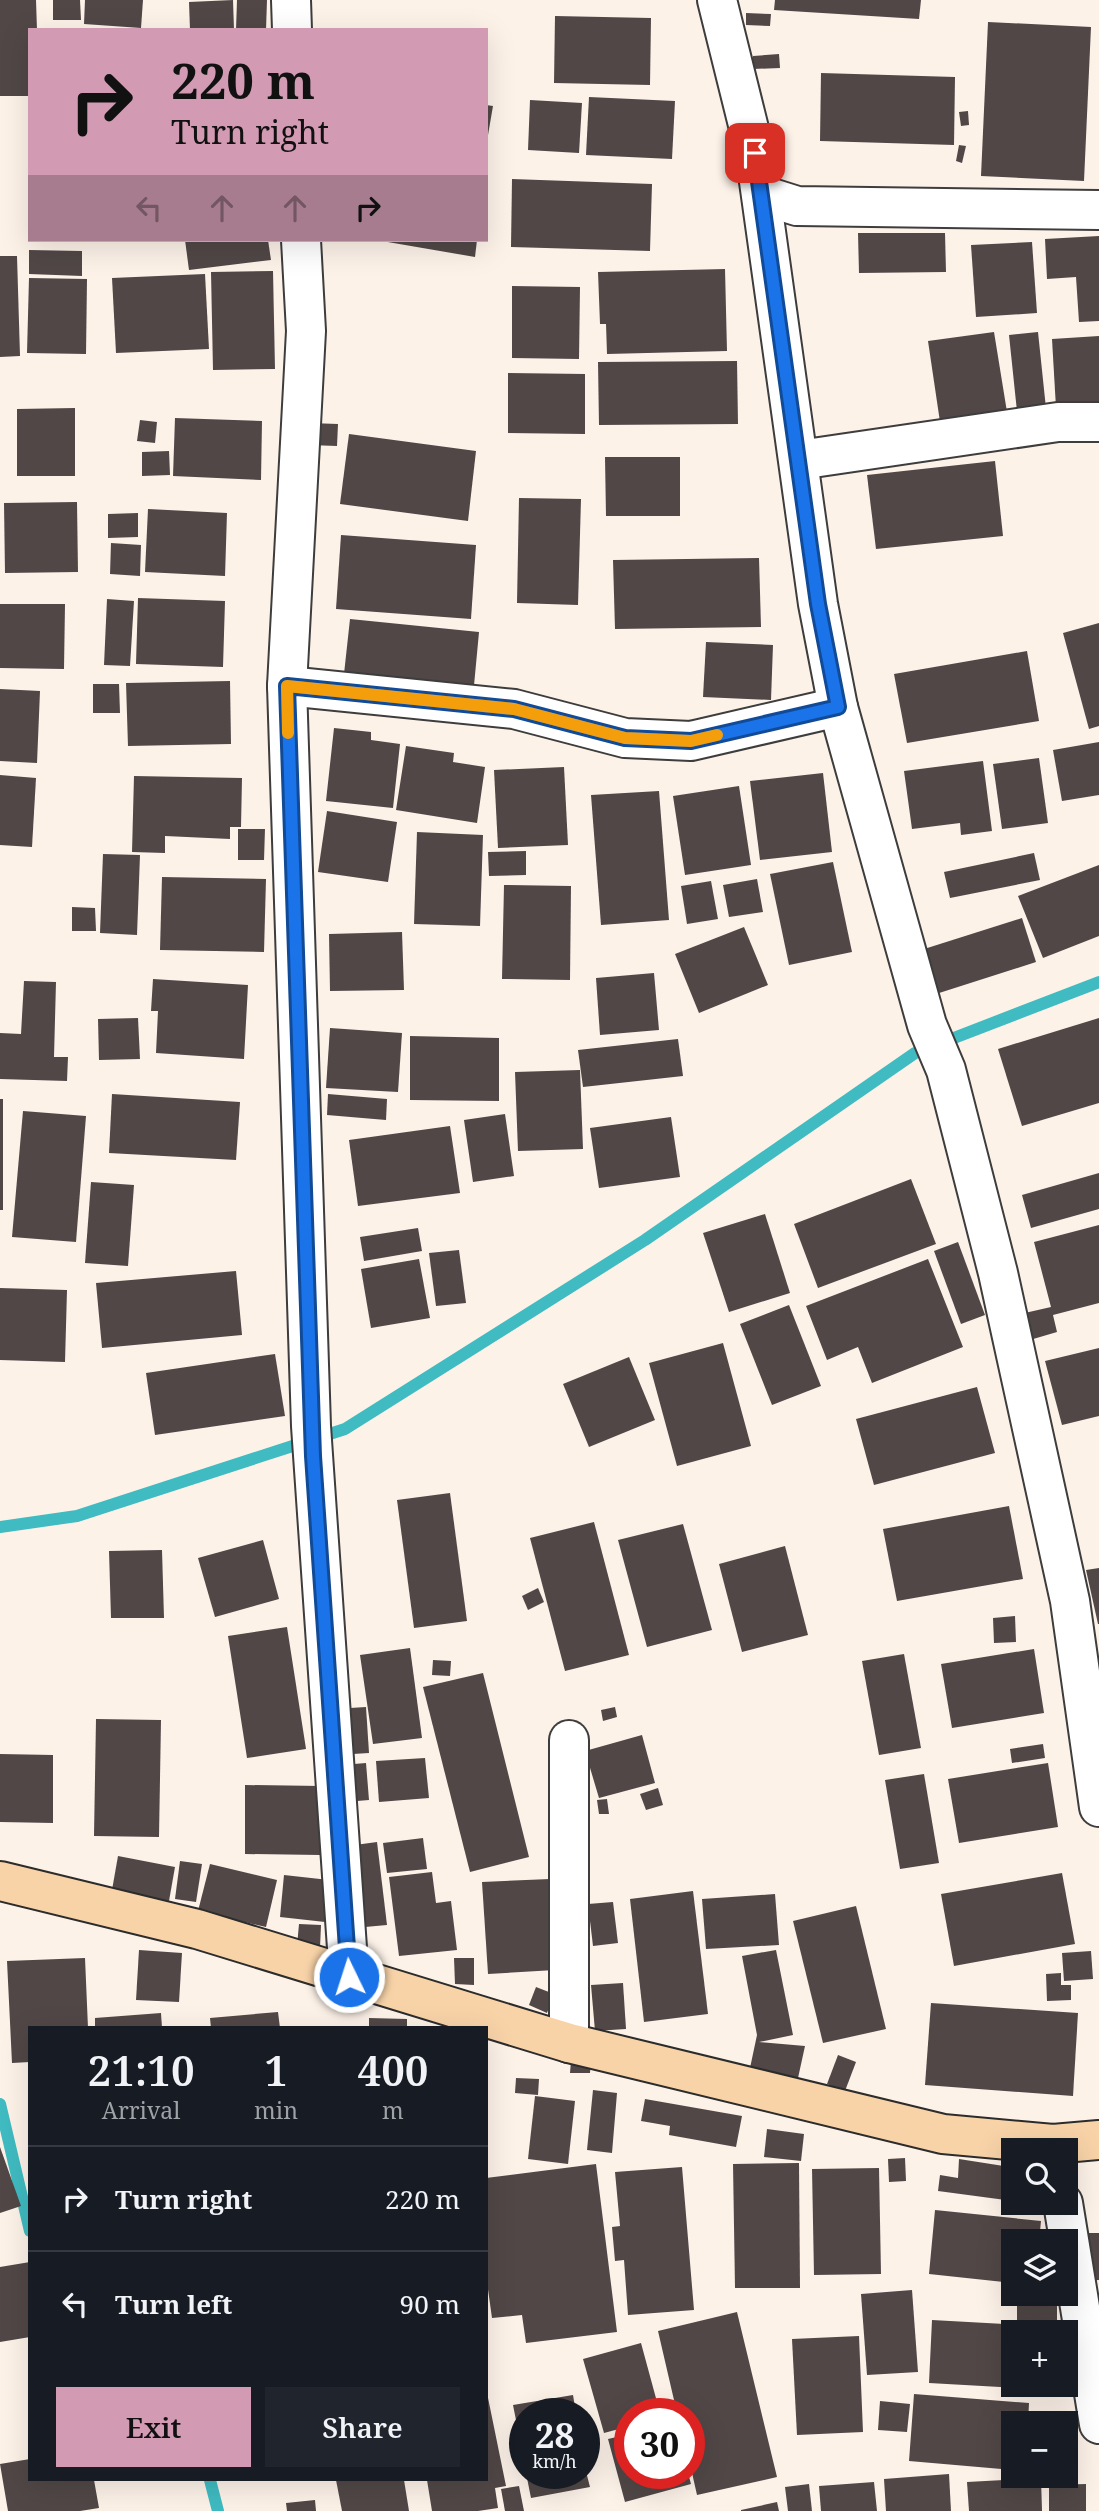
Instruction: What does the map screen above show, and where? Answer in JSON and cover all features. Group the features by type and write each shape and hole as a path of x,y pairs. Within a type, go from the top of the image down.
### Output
{"street":[{"path":"291,0 292,28"},
{"path":"717,0 755,153 818,604 838,707 927,1025 946,1070 998,1273 1070,1601 1099,1807"},
{"path":"762,195 797,206 1099,209"},
{"path":"301,242 306,331 287,686 312,1441 349,1977"},
{"path":"799,460 1058,422 1099,422"},
{"path":"287,686 514,709 625,738 691,741 838,707"},
{"path":"569,1740 569,2043"},
{"path":"0,1881 197,1930 569,2043 943,2134 1001,2141"},
{"path":"1078,2143 1099,2140"},
{"path":"1065,2215 1099,2424"}],"building":[{"path":"0,0 36,0 37,28 28,28 28,96 0,96"},
{"path":"53,0 80,0 81,20 53,20"},
{"path":"85,0 143,0 141,28 84,24"},
{"path":"233,0 234,28 190,28 189,2"},
{"path":"237,0 267,0 266,28 236,28"},
{"path":"775,0 921,0 919,19 774,10"},
{"path":"746,13 771,14 770,26 746,25"},
{"path":"555,16 651,18 650,85 554,83"},
{"path":"988,22 1091,27 1084,181 981,176"},
{"path":"779,54 780,68 753,69 753,56"},
{"path":"821,73 955,77 954,145 820,141"},
{"path":"589,97 675,101 672,159 586,155"},
{"path":"530,100 582,103 579,153 528,150"},
{"path":"488,105 493,106 488,135"},
{"path":"968,111 969,125 961,126 959,112"},
{"path":"959,145 966,146 962,163 956,161"},
{"path":"512,179 652,184 650,251 511,247"},
{"path":"858,233 945,233 946,272 859,273"},
{"path":"1099,236 1099,321 1079,322 1076,277 1047,279 1045,239"},
{"path":"185,242 268,242 271,260 189,270"},
{"path":"388,242 477,242 475,257"},
{"path":"1032,242 1037,313 976,317 971,245"},
{"path":"29,250 82,251 82,276 29,274"},
{"path":"0,256 17,256 20,356 0,357"},
{"path":"725,269 727,351 607,354 606,324 600,324 598,272"},
{"path":"273,271 275,369 213,370 211,272"},
{"path":"205,274 209,349 116,353 112,278"},
{"path":"29,278 87,279 86,354 27,353"},
{"path":"512,286 580,287 579,359 512,358"},
{"path":"994,332 1007,412 940,422 928,341"},
{"path":"1038,332 1047,418 1018,421 1009,335"},
{"path":"1099,336 1099,405 1056,408 1052,339"},
{"path":"737,361 738,424 599,425 598,362"},
{"path":"508,373 585,374 585,434 508,433"},
{"path":"75,408 75,476 17,476 17,409"},
{"path":"175,418 262,421 261,480 173,476"},
{"path":"140,420 157,422 155,443 137,441"},
{"path":"310,423 338,424 337,446 309,445"},
{"path":"349,434 476,451 468,521 340,504"},
{"path":"169,451 170,475 142,476 142,452"},
{"path":"605,457 680,457 680,516 606,516"},
{"path":"995,461 1003,536 876,549 867,475"},
{"path":"519,498 581,499 578,605 517,603"},
{"path":"77,502 78,572 5,573 4,503"},
{"path":"148,509 227,513 225,576 145,572"},
{"path":"138,513 138,537 108,538 108,514"},
{"path":"341,535 476,545 471,619 336,609"},
{"path":"111,543 141,545 140,576 110,574"},
{"path":"759,558 761,627 615,629 613,560"},
{"path":"138,598 225,601 223,667 136,664"},
{"path":"107,599 134,601 130,666 104,665"},
{"path":"0,604 65,604 64,669 0,668"},
{"path":"350,619 479,632 473,696 343,683"},
{"path":"1099,623 1099,726 1089,729 1063,633"},
{"path":"706,642 773,645 771,700 703,697"},
{"path":"1027,651 1039,721 907,743 894,674"},
{"path":"230,681 231,744 128,746 126,683"},
{"path":"93,684 119,684 120,713 93,713"},
{"path":"0,689 40,691 37,763 0,761"},
{"path":"334,728 371,732 371,740 400,744 393,808 326,801"},
{"path":"1099,742 1099,795 1062,801 1053,750"},
{"path":"406,746 454,753 453,762 485,767 477,823 396,810"},
{"path":"1039,758 1048,823 1002,829 993,764"},
{"path":"983,761 992,831 961,835 960,823 912,829 904,771"},
{"path":"564,767 568,845 498,848 494,770"},
{"path":"823,773 832,852 760,860 750,781"},
{"path":"0,775 36,778 32,847 0,845"},
{"path":"134,776 242,778 241,827 230,827 230,839 165,836 165,853 132,852"},
{"path":"739,786 751,865 685,875 673,796"},
{"path":"659,791 669,920 601,925 591,795"},
{"path":"327,811 397,822 388,882 318,872"},
{"path":"238,829 265,829 264,860 238,860"},
{"path":"417,832 483,835 480,926 414,924"},
{"path":"526,851 526,875 489,876 488,852"},
{"path":"1034,853 1040,880 950,898 944,872"},
{"path":"103,854 140,855 137,935 100,933"},
{"path":"833,862 852,952 789,965 770,874"},
{"path":"1099,865 1099,936 1043,958 1018,896"},
{"path":"162,877 266,879 264,952 160,950"},
{"path":"757,879 763,912 729,917 723,885"},
{"path":"711,881 718,919 687,924 681,886"},
{"path":"504,885 571,886 570,980 502,979"},
{"path":"72,907 95,908 96,931 72,931"},
{"path":"1022,918 1036,962 936,994 921,950"},
{"path":"744,927 768,985 699,1013 675,954"},
{"path":"402,932 404,990 330,991 329,934"},
{"path":"654,973 659,1030 600,1035 596,978"},
{"path":"153,979 248,985 244,1059 156,1053 158,1011 151,1011"},
{"path":"24,981 56,982 54,1057 68,1057 67,1081 0,1079 0,1033 21,1034"},
{"path":"138,1018 140,1059 99,1060 98,1019"},
{"path":"1099,1018 1099,1103 1022,1126 998,1049"},
{"path":"330,1028 402,1033 398,1092 326,1088"},
{"path":"410,1036 499,1038 499,1101 410,1100"},
{"path":"678,1039 683,1076 583,1087 578,1050"},
{"path":"580,1070 583,1149 518,1151 515,1072"},
{"path":"112,1094 240,1102 236,1160 109,1153"},
{"path":"328,1094 387,1099 386,1120 327,1115"},
{"path":"0,1099 3,1099 3,1210 0,1210"},
{"path":"23,1111 86,1116 76,1242 12,1237"},
{"path":"505,1114 514,1176 473,1182 464,1120"},
{"path":"671,1117 680,1177 599,1188 590,1128"},
{"path":"450,1126 460,1193 358,1206 349,1140"},
{"path":"1099,1173 1099,1209 1031,1228 1022,1195"},
{"path":"911,1179 936,1244 818,1288 794,1224"},
{"path":"91,1182 134,1185 128,1266 85,1263"},
{"path":"765,1214 790,1293 729,1312 703,1233"},
{"path":"1099,1225 1099,1303 1053,1315 1057,1332 1023,1342 1016,1315 1051,1307 1034,1242"},
{"path":"418,1228 422,1251 364,1261 360,1237"},
{"path":"958,1242 985,1315 961,1324 934,1251"},
{"path":"459,1250 466,1303 436,1306 429,1253"},
{"path":"419,1259 430,1318 371,1328 361,1269"},
{"path":"928,1259 963,1347 872,1383 858,1347 827,1360 806,1306"},
{"path":"236,1271 242,1335 102,1348 96,1283"},
{"path":"0,1288 67,1290 65,1362 0,1360"},
{"path":"789,1305 821,1386 772,1405 740,1324"},
{"path":"723,1343 751,1446 677,1466 649,1363"},
{"path":"1099,1348 1099,1416 1062,1425 1045,1361"},
{"path":"275,1354 285,1416 155,1435 146,1373"},
{"path":"629,1357 655,1420 589,1447 563,1384"},
{"path":"977,1387 995,1453 874,1485 856,1419"},
{"path":"450,1493 467,1621 414,1628 397,1500"},
{"path":"1009,1506 1023,1579 897,1601 883,1529"},
{"path":"594,1522 629,1655 565,1671 530,1538"},
{"path":"683,1524 712,1630 647,1647 618,1540"},
{"path":"263,1540 279,1599 215,1617 198,1558"},
{"path":"785,1546 808,1635 742,1652 719,1564"},
{"path":"162,1550 164,1618 111,1618 109,1551"},
{"path":"1099,1568 1099,1624 1098,1624 1086,1570"},
{"path":"538,1588 544,1602 528,1610 522,1596"},
{"path":"1015,1616 1016,1642 994,1643 993,1618"},
{"path":"287,1627 306,1749 247,1758 228,1636"},
{"path":"410,1648 422,1738 373,1744 360,1655"},
{"path":"1034,1649 1044,1713 952,1728 941,1664"},
{"path":"904,1654 921,1748 879,1755 862,1661"},
{"path":"433,1660 451,1661 450,1676 432,1675"},
{"path":"483,1673 529,1857 470,1872 423,1687"},
{"path":"366,1707 369,1753 353,1754 350,1708"},
{"path":"615,1707 617,1717 603,1721 601,1710"},
{"path":"96,1719 161,1720 159,1837 94,1836"},
{"path":"642,1735 655,1783 599,1798 585,1751"},
{"path":"1043,1744 1045,1758 1012,1763 1010,1749"},
{"path":"0,1754 53,1755 53,1823 0,1822"},
{"path":"425,1758 429,1798 379,1802 376,1761"},
{"path":"366,1763 369,1800 357,1801 354,1764"},
{"path":"1048,1763 1058,1827 959,1843 948,1779"},
{"path":"924,1774 939,1863 900,1869 885,1780"},
{"path":"245,1785 321,1786 320,1855 245,1854"},
{"path":"658,1788 663,1805 646,1810 640,1794"},
{"path":"607,1799 609,1814 599,1814 597,1800"},
{"path":"423,1838 427,1869 387,1873 383,1843"},
{"path":"377,1842 387,1925 365,1927 355,1845"},
{"path":"118,1856 175,1867 169,1901 112,1890"},
{"path":"180,1861 202,1864 196,1902 175,1899"},
{"path":"210,1864 277,1880 266,1927 198,1911"},
{"path":"432,1872 436,1903 451,1901 457,1950 399,1956 389,1877"},
{"path":"1062,1873 1075,1944 954,1966 941,1894"},
{"path":"284,1875 329,1880 325,1922 280,1917"},
{"path":"550,1879 555,1970 488,1974 482,1882"},
{"path":"693,1891 708,2014 644,2022 630,1899"},
{"path":"775,1894 779,1945 706,1949 702,1899"},
{"path":"613,1902 618,1943 593,1946 588,1904"},
{"path":"856,1906 886,2029 823,2043 793,1921"},
{"path":"299,1924 321,1925 320,1948 297,1946"},
{"path":"139,1950 182,1953 179,2002 136,2000"},
{"path":"776,1950 793,2035 759,2042 805,2046 798,2078 750,2068 757,2035 742,1956"},
{"path":"1091,1951 1093,1979 1064,1981 1062,1953"},
{"path":"85,1958 88,2026 28,2026 28,2062 12,2063 7,1961"},
{"path":"454,1958 474,1958 474,1985 455,1984"},
{"path":"1061,1973 1061,1985 1071,1985 1071,2000 1047,2001 1046,1974"},
{"path":"623,1983 626,2029 595,2031 591,1985"},
{"path":"536,1987 554,1994 547,2013 529,2005"},
{"path":"931,2003 1078,2013 1073,2096 925,2085"},
{"path":"278,2012 280,2026 211,2026 210,2018"},
{"path":"161,2013 162,2026 95,2026 95,2018"},
{"path":"369,2018 407,2019 407,2026 369,2026"},
{"path":"838,2055 856,2062 845,2091 827,2084"},
{"path":"571,2061 591,2062 590,2073 570,2073"},
{"path":"516,2078 539,2079 538,2095 515,2093"},
{"path":"593,2090 617,2093 612,2153 587,2150"},
{"path":"535,2096 575,2101 568,2164 528,2159"},
{"path":"645,2099 742,2116 736,2147 669,2135 670,2126 641,2121"},
{"path":"767,2129 804,2134 801,2161 764,2157"},
{"path":"0,2147 21,2206 0,2213"},
{"path":"905,2158 906,2181 889,2182 888,2159"},
{"path":"959,2159 1001,2166 1001,2199 938,2191 940,2175 958,2178"},
{"path":"799,2163 800,2288 735,2288 733,2164"},
{"path":"596,2164 617,2332 526,2343 522,2315 492,2318 488,2289 488,2178"},
{"path":"682,2167 694,2310 628,2315 624,2260 615,2261 612,2227 620,2226 615,2172"},
{"path":"879,2168 881,2274 814,2275 812,2169"},
{"path":"935,2210 1041,2221 1040,2229 1001,2229 1001,2282 929,2274"},
{"path":"1079,2233 1099,2233 1099,2280 1081,2281"},
{"path":"28,2262 28,2337 0,2342 0,2267"},
{"path":"912,2290 918,2372 867,2375 861,2294"},
{"path":"1017,2306 1057,2306 1057,2320 1017,2320"},
{"path":"737,2312 777,2477 697,2495 696,2489 705,2489 705,2398 674,2398 658,2331"},
{"path":"932,2320 1001,2324 1001,2387 929,2383"},
{"path":"859,2336 863,2432 797,2435 792,2339"},
{"path":"641,2343 656,2398 614,2398 614,2430 604,2433 600,2419 600,2398 594,2398 583,2359"},
{"path":"914,2394 1029,2403 1029,2411 1001,2411 1001,2469 909,2461"},
{"path":"488,2398 506,2486 495,2488 498,2508 432,2511 427,2481 488,2481"},
{"path":"880,2401 910,2404 907,2432 878,2430"},
{"path":"614,2438 614,2461 608,2439"},
{"path":"28,2459 28,2481 94,2481 99,2508 80,2511 8,2511 0,2464"},
{"path":"949,2474 951,2511 886,2511 884,2479"},
{"path":"1001,2480 1001,2488 1041,2488 1042,2511 969,2511 967,2482"},
{"path":"336,2481 404,2481 409,2511 342,2511"},
{"path":"874,2482 877,2511 821,2511 819,2486"},
{"path":"809,2484 812,2511 788,2511 785,2487"},
{"path":"1078,2484 1086,2484 1086,2511 1049,2511 1049,2488 1078,2488"},
{"path":"501,2489 520,2489 524,2511 505,2511"},
{"path":"529,2489 579,2489 531,2498"},
{"path":"621,2489 673,2489 625,2502"},
{"path":"315,2500 316,2511 287,2511 286,2503"},
{"path":"777,2502 779,2511 741,2511 741,2510"}],"waterway":[{"path":"0,1527 77,1516 345,1429 645,1240 915,1053 1099,982"},
{"path":"0,2104 28,2223"},
{"path":"210,2481 218,2511"}],"slow traffic":[{"path":"288,733 287,686 514,709 625,738 691,741 717,735"}],"route":[{"path":"349,1977 313,1456 287,686 514,709 625,738 691,741 838,707 818,604 755,153"}]}
